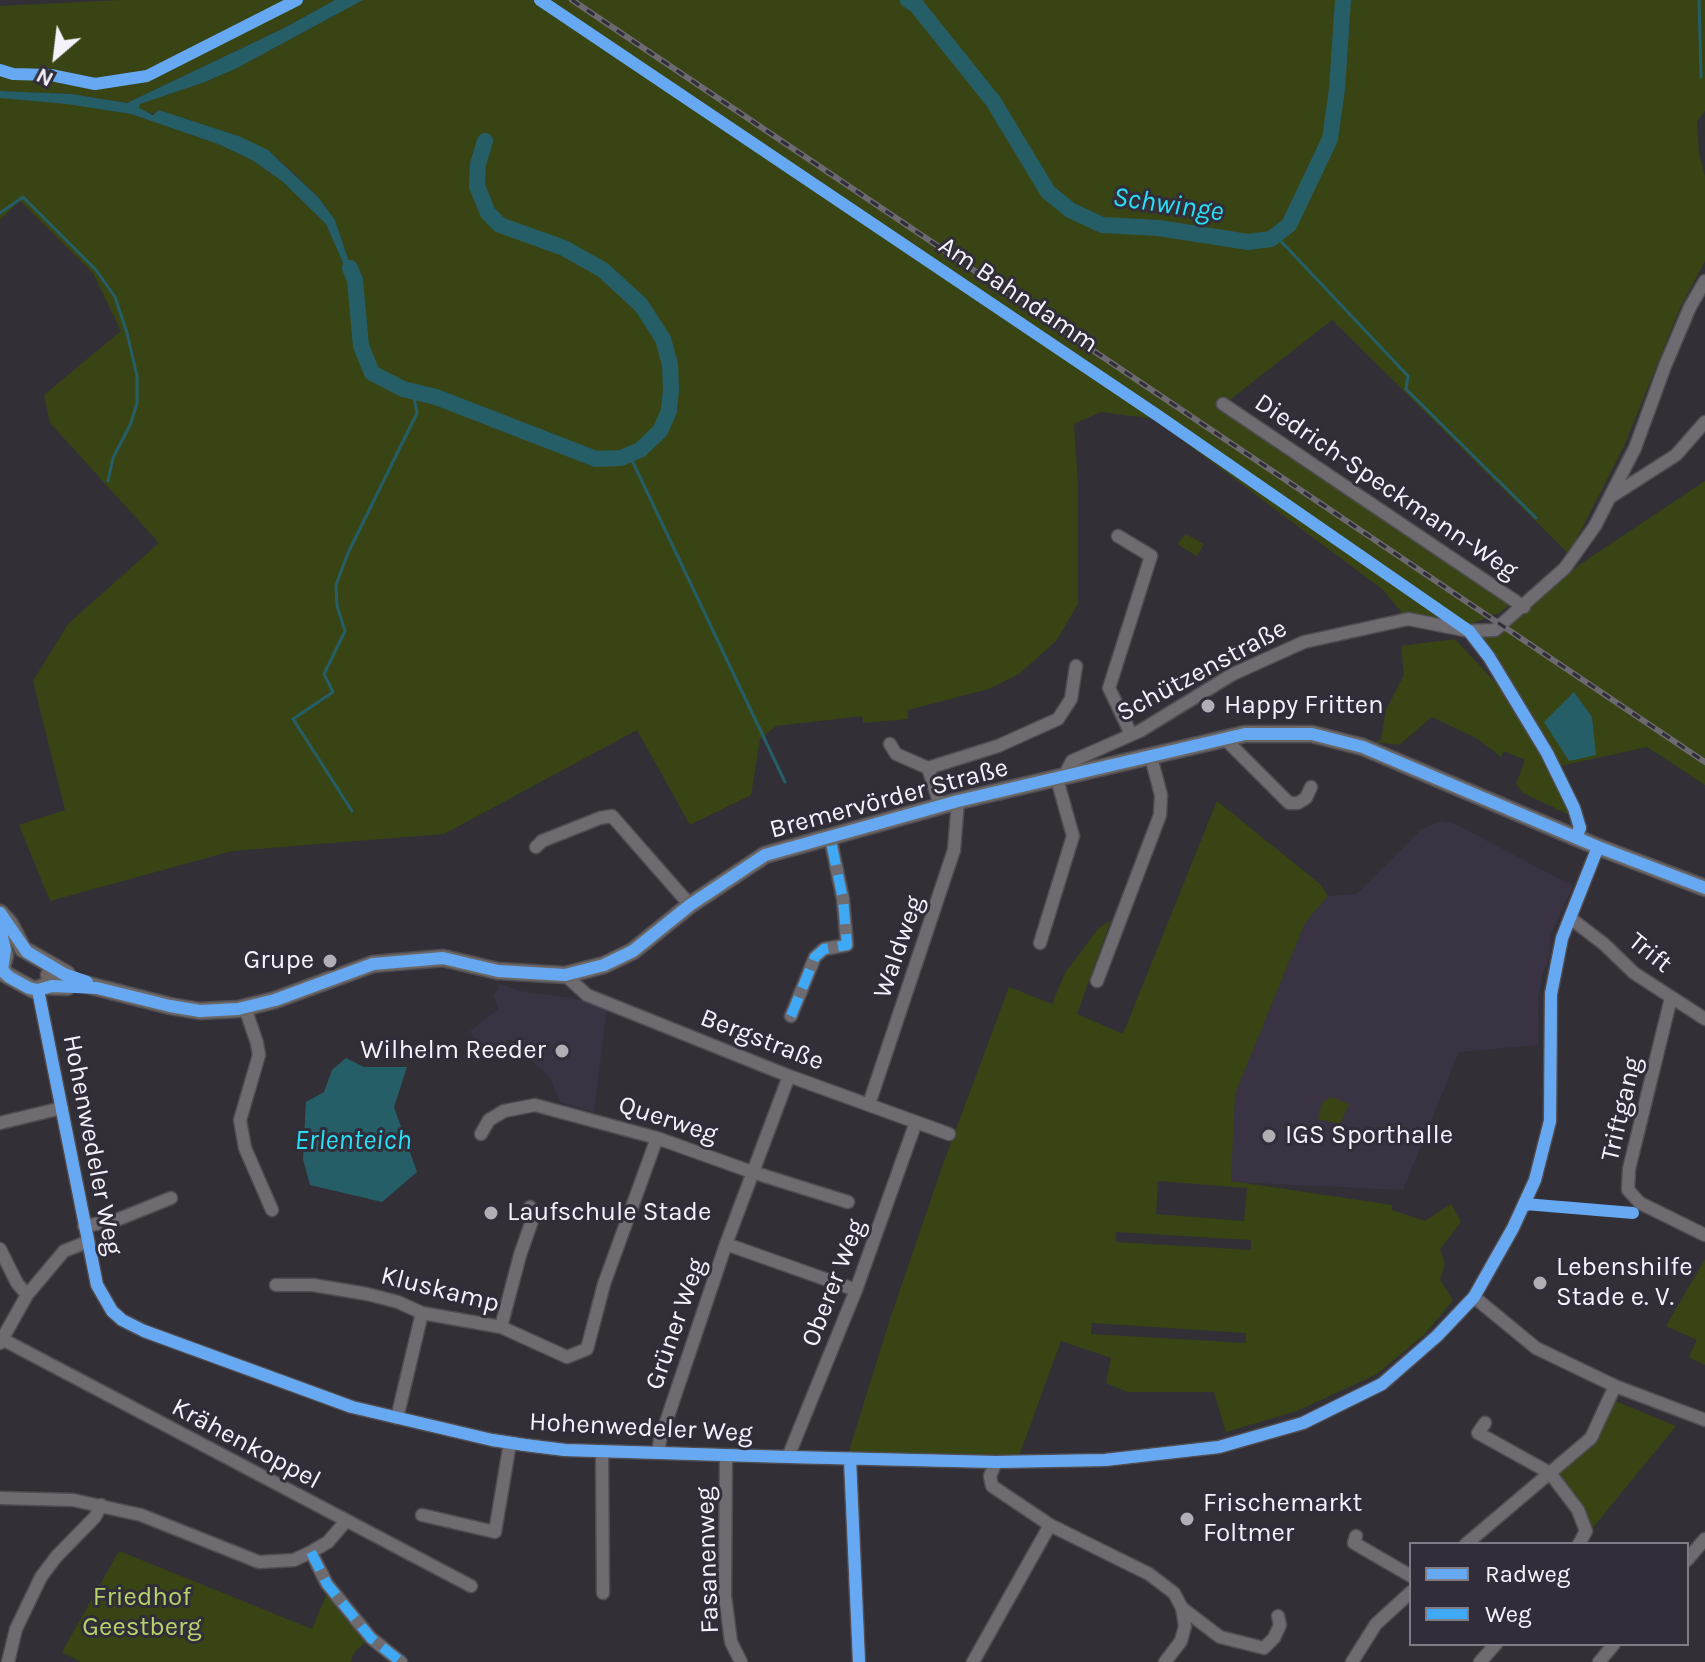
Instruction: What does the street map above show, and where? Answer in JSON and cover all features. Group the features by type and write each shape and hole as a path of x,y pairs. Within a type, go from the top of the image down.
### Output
{"main road":[{"name":"Bremervörder Straße","path":"45,984 97,988 200,1011 245,1008 275,1000 373,964 443,958 498,971 565,975 604,965 633,951 690,905 765,855 940,805 1245,734 1312,734 1363,747 1578,833 1598,847 1705,888"},
{"path":"0,913 5,960"},
{"path":"0,913 27,952 64,974 97,988"},
{"path":"0,928 5,960 9,977 45,984 41,964 5,960"}],"street":[{"path":"1469,631 1495,630 1524,607 1565,568 1595,526 1635,448 1665,366 1690,307 1705,281"},
{"name":"Diedrich-Speckmann-Weg","path":"1223,404 1524,607"},
{"path":"1609,497 1676,455 1705,422"},
{"path":"1118,536 1151,556 1109,688 1131,734"},
{"name":"Schützenstraße","path":"1060,778 1072,761 1140,731 1233,674 1304,642 1408,619 1469,631"},
{"path":"1469,631 1489,657 1547,753 1574,808 1578,833"},
{"path":"890,744 896,754 928,768 998,746 1058,719 1071,699 1076,666"},
{"path":"1225,739 1289,803 1298,803 1306,798 1311,787"},
{"path":"1097,981 1160,815 1161,795 1151,757"},
{"path":"928,768 940,805"},
{"path":"1040,943 1073,836 1060,778"},
{"name":"Waldweg","path":"869,1104 954,850 958,801"},
{"path":"536,847 542,841 612,816 690,905"},
{"name":"Bremervörder Straße","path":"791,1016 815,957 824,949 847,945 843,899 830,837"},
{"name":"Hohenwedeler Weg","path":"45,984 62,1108 97,1285 116,1315 129,1324 340,1403 510,1443 565,1450 850,1459 996,1462 1105,1460 1219,1447 1303,1423 1382,1384 1437,1336 1474,1297 1513,1228 1535,1180 1550,1121 1551,994 1562,938 1598,847"},
{"name":"Trift","path":"1570,918 1604,944 1634,973 1705,1019"},
{"name":"Bergstraße","path":"565,975 587,995 789,1076 949,1134"},
{"name":"Triftgang","path":"1671,998 1629,1169 1628,1190 1640,1203 1705,1235"},
{"path":"245,1008 259,1055 240,1120 245,1148 272,1210"},
{"name":"Grüner Weg","path":"658,1453 726,1244 789,1076"},
{"name":"Querweg","path":"481,1134 489,1120 504,1111 535,1105 657,1138 848,1202"},
{"path":"0,1123 62,1108"},
{"name":"Oberer Weg","path":"788,1457 856,1290 916,1122"},
{"name":"Kluskamp","path":"276,1285 313,1285 367,1294 398,1302 422,1313 501,1327 567,1357 587,1349 604,1284 657,1138"},
{"path":"84,1226 114,1221 171,1198"},
{"path":"501,1327 533,1218 530,1207"},
{"path":"1,1341 27,1295 64,1251 87,1242"},
{"path":"726,1244 856,1290"},
{"path":"0,1249 17,1283 27,1295"},
{"path":"1474,1297 1536,1348 1615,1386 1705,1420"},
{"path":"397,1418 422,1313"},
{"name":"Krähenkoppel","path":"1,1341 471,1586"},
{"path":"1468,1542 1591,1438 1615,1386"},
{"path":"1485,1423 1478,1433 1550,1473 1578,1510 1586,1531 1580,1542"},
{"path":"422,1515 495,1532 510,1443"},
{"path":"602,1451 603,1593"},
{"name":"Fasanenweg","path":"726,1455 725,1596 731,1642 741,1662"},
{"path":"850,1459 859,1662"},
{"path":"996,1462 990,1476 992,1486 1050,1525 1149,1574 1174,1593 1182,1608 1185,1626 1181,1641 1165,1662"},
{"path":"0,1498 73,1500 101,1505 141,1515 259,1562 294,1560 311,1552 328,1542 346,1521"},
{"path":"8,1662 16,1629 41,1577 95,1517 101,1505"},
{"path":"973,1662 1050,1525"},
{"path":"1356,1536 1354,1543 1409,1575"},
{"path":"1689,1558 1705,1539"},
{"path":"311,1552 327,1584 348,1610 371,1638 401,1662"},
{"path":"1352,1662 1376,1624 1409,1594"},
{"path":"1182,1608 1220,1637 1264,1648 1274,1638 1280,1625 1278,1616"},
{"path":"1480,1662 1494,1646"},
{"path":"1599,1662 1612,1646"}],"shaded area":[{"path":"1441,821 1455,824 1573,886 1550,936 1549,959 1543,972 1538,1000 1538,1045 1459,1052 1403,1190 1230,1182 1235,1094 1305,923 1328,896 1357,894 1422,829"},
{"name":"Wilhelm Reeder","path":"500,984 520,991 573,998 607,1007 594,1112 560,1102 550,1077 516,1047 517,1042 506,1039 506,1047 486,1056 470,1031 498,1009 494,996"}],"green space":[{"path":"122,0 335,0 284,28 127,103 72,94 0,91 0,6"},
{"path":"363,0 1705,0 1705,111 1697,121 1699,154 1705,176 1705,261 1680,308 1625,444 1569,554 1332,320 1222,406 1513,602 1501,612 1465,626 1404,615 1382,589 1154,419 1101,412 1074,424 1078,486 1078,604 1056,641 1019,674 989,689 908,710 908,719 863,723 862,716 776,726 760,739 751,795 690,825 637,730 444,834 232,851 50,901 19,825 65,810 33,681 68,624 159,543 50,423 44,395 121,331 93,273 20,201 0,220 0,98 67,103 131,114 218,144 252,160 282,181 326,224 350,279 359,329 355,280 335,220 318,197 268,150 139,109 139,104 237,68"},
{"path":"1705,481 1705,785 1647,747 1560,766 1518,693 1479,637 1497,637 1579,565"},
{"path":"1186,534 1204,544 1197,556 1177,544"},
{"path":"1455,639 1506,694 1572,816 1523,793 1516,784 1525,760 1504,751 1501,757 1478,739 1432,717 1399,745 1374,742 1381,740 1386,710 1404,675 1401,646"},
{"path":"1217,801 1320,884 1328,896 1305,923 1235,1094 1231,1181 1392,1205 1392,1210 1425,1221 1451,1204 1461,1222 1440,1249 1445,1264 1440,1280 1453,1300 1426,1333 1377,1374 1297,1411 1226,1432 1214,1392 1128,1392 1106,1383 1111,1358 1061,1341 1019,1456 848,1454 942,1167 1009,987 1052,1004 1065,973 1098,929 1111,920 1077,1014 1123,1034","holes":["1158,1181 1247,1188 1244,1221 1156,1214","1116,1232 1251,1240 1251,1250 1116,1242","1092,1323 1246,1333 1246,1343 1091,1334"]},
{"path":"1331,1097 1349,1104 1340,1124 1318,1119 1322,1103"},
{"path":"1705,1259 1705,1365 1689,1357 1697,1340 1666,1326"},
{"path":"1613,1400 1676,1426 1591,1530 1555,1473 1595,1442"},
{"name":"Friedhof Geestberg","path":"119,1551 312,1629 328,1591 368,1639 353,1654 351,1662 81,1662 62,1652"}],"water":[{"path":"335,0 363,0 237,68 140,104 139,108 153,115 159,110 241,137 268,150 318,197 335,220 355,280 361,346 350,279 326,224 282,181 252,160 218,144 131,114 0,98 0,91 72,94 127,103 284,28"},
{"path":"1574,692 1592,717 1596,755 1569,761 1544,722"},
{"name":"Erlenteich","path":"346,1058 364,1067 407,1067 394,1107 417,1172 382,1202 310,1185 303,1159 306,1102 324,1092 332,1070"}],"waterway":[{"name":"Schwinge","path":"908,0 916,5 993,101 1048,192 1070,210 1102,225 1159,228 1248,242 1271,239 1289,225 1330,139 1343,0"},
{"path":"1699,0 1701,77"},
{"path":"350,268 355,280 361,346 372,373 403,389 436,397 596,459 621,458 640,450 660,431 669,411 670,364 663,339 641,305 603,270 564,248 500,225 488,213 477,186 478,164 485,141"},
{"path":"0,213 23,197 96,270 115,297 137,376 137,403 131,423 113,458 108,481"},
{"path":"1276,236 1408,376 1406,389 1536,518"},
{"path":"352,811 293,719 333,692 324,674 345,631 337,606 336,585 348,553 417,413 413,392"},
{"path":"629,454 785,782"}],"railway":[{"path":"572,0 1705,762"}],"marked path":[{"path":"791,1016 815,957 824,949 847,945 843,899 830,837"},
{"path":"311,1552 327,1584 348,1610 371,1638 401,1662"}],"cycle path":[{"path":"0,70 13,74 51,75 95,84 147,76 297,0"},
{"name":"Am Bahndamm","path":"540,0 1157,415 1469,631 1489,657 1547,753 1574,808 1580,828 1576,837"},
{"path":"0,928 5,950 2,970 29,988 97,988 200,1011 238,1009 275,1000 373,964 443,958 498,971 565,975 604,965 633,951 690,905 765,855 958,801 1245,734 1312,734 1363,747 1598,847 1705,888"},
{"path":"38,990 97,1285 112,1311 144,1331 352,1407 525,1445 565,1450 788,1457 996,1462 1105,1460 1219,1447 1303,1423 1382,1384 1437,1336 1474,1297 1513,1228 1535,1180 1550,1121 1551,994 1562,938 1598,847"},
{"path":"0,913 27,952 64,974 87,982"},
{"path":"1525,1204 1633,1213"},
{"path":"850,1459 859,1662"}],"place":[{"name":"Happy Fritten","path":"1208,706"},
{"name":"Grupe","path":"330,961"},
{"name":"Wilhelm Reeder","path":"562,1051"},
{"name":"IGS Sporthalle","path":"1269,1136"},
{"name":"Laufschule Stade","path":"491,1213"},
{"name":"Lebenshilfe Stade e. V.","path":"1540,1283"},
{"name":"Frischemarkt Foltmer","path":"1187,1519"}]}
